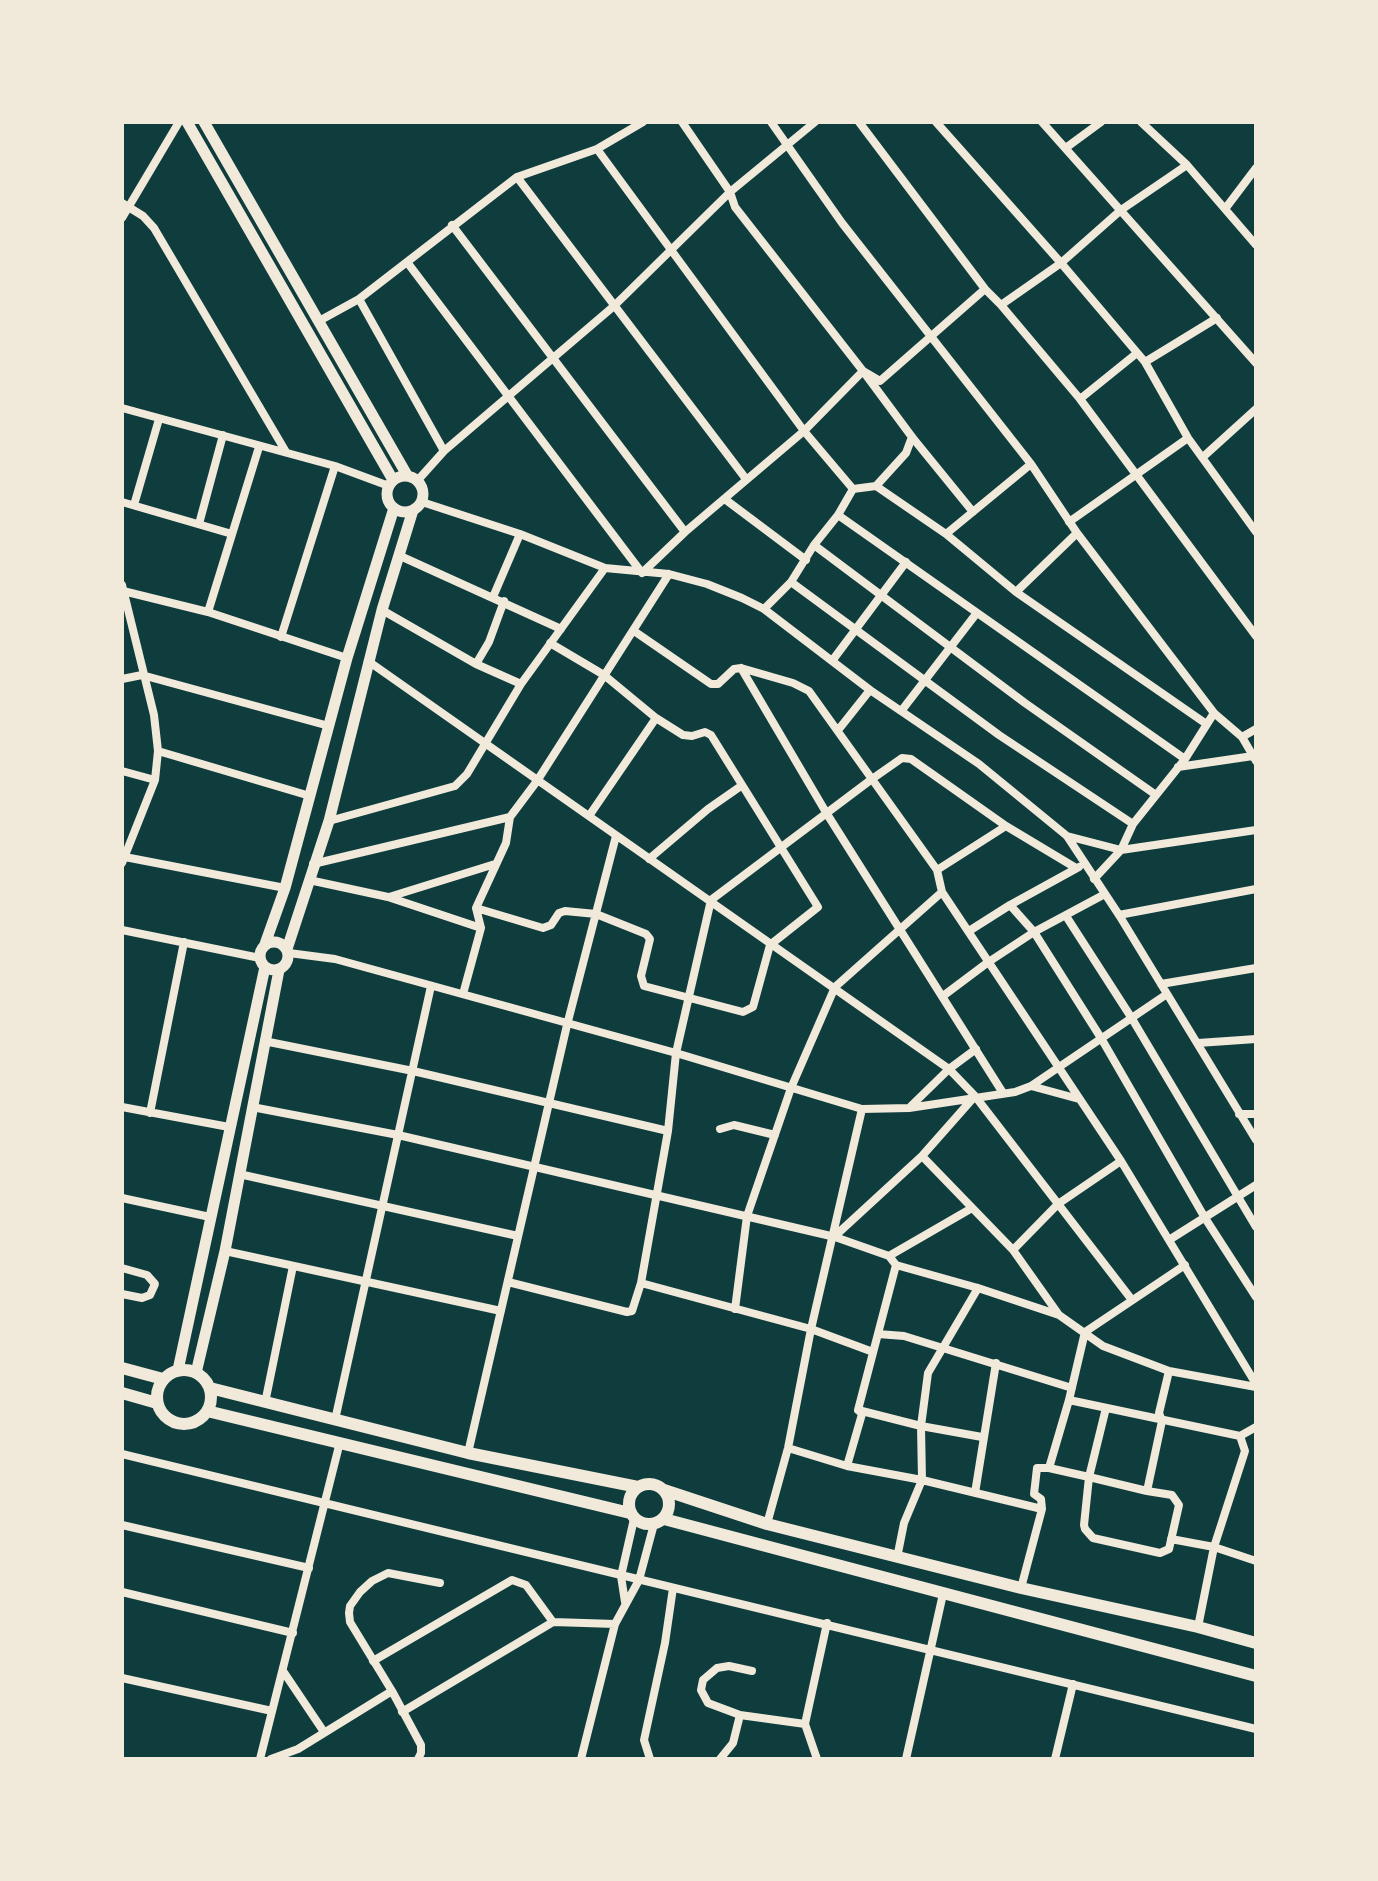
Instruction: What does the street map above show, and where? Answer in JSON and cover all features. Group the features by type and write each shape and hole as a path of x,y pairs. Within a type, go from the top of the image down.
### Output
{"main road":[{"path":"187,122 391,483 388,499 394,508 403,512 417,506"},
{"path":"196,1373 225,1251 279,970 287,963 313,864 329,821 382,610 398,555 423,490 412,478 204,122"},
{"path":"391,483 412,478"},
{"path":"178,1370 265,944 285,888 347,658 394,508"},
{"path":"265,944 275,941 288,951"},
{"path":"262,962 279,970"},
{"path":"122,1368 163,1379"},
{"path":"157,1403 163,1379 178,1370 196,1373 210,1388 265,1403 468,1453 638,1487 649,1484 767,1524 1256,1643"},
{"path":"122,1393 157,1403 167,1418 175,1422 193,1422 207,1411 210,1388"},
{"path":"207,1411 632,1516 647,1525 659,1522 1256,1676"},
{"path":"632,1516 630,1496 638,1487"},
{"path":"659,1522 669,1508 664,1490"}],"street":[{"path":"122,218 126,204 179,122"},
{"path":"319,321 359,299 517,177 597,149 643,122"},
{"path":"682,122 730,192 735,207 973,512"},
{"path":"771,122 785,145 930,337 953,362 1031,464 1077,533 1214,713 1242,737 1254,759 1182,763 838,515"},
{"path":"412,478 614,306 730,192 815,122"},
{"path":"859,122 985,289 1080,399 1256,636"},
{"path":"936,122 1145,362 1188,438 1256,532"},
{"path":"1042,122 1256,363"},
{"path":"1067,147 1101,122"},
{"path":"1141,122 1187,165 1256,245"},
{"path":"597,149 804,431 853,489"},
{"path":"1001,305 1061,263 1121,210 1187,165"},
{"path":"1225,209 1256,168"},
{"path":"517,177 746,479"},
{"path":"126,204 154,228 286,452"},
{"path":"452,225 685,532"},
{"path":"407,262 642,573"},
{"path":"863,371 880,381 985,289"},
{"path":"359,299 444,451"},
{"path":"1145,362 1217,318"},
{"path":"1080,399 1137,353"},
{"path":"642,573 685,532 804,431 863,371"},
{"path":"122,408 391,483"},
{"path":"1203,457 1256,409"},
{"path":"134,505 159,419"},
{"path":"199,524 223,435"},
{"path":"853,489 876,486 906,453 912,437"},
{"path":"1069,522 1188,438"},
{"path":"208,612 259,447"},
{"path":"946,534 1031,464"},
{"path":"281,637 335,466"},
{"path":"876,486 946,534 1016,592 1205,723"},
{"path":"764,609 791,582 853,489"},
{"path":"726,500 806,560"},
{"path":"122,502 232,534"},
{"path":"417,506 520,534 605,568 669,574 707,584 764,609 870,690 979,764 1067,836 1121,850 1256,830"},
{"path":"1246,519 1256,511"},
{"path":"1016,592 1077,533"},
{"path":"493,597 520,534"},
{"path":"814,545 1025,703 1156,795"},
{"path":"398,555 561,629"},
{"path":"832,661 906,562"},
{"path":"329,821 455,786 467,774 521,684 605,568"},
{"path":"463,994 481,928 476,908 506,843 510,817 537,781 669,574"},
{"path":"791,582 999,735 1133,824"},
{"path":"122,585 154,715 158,751 155,780 124,860 285,888"},
{"path":"123,591 208,612 347,658"},
{"path":"476,664 489,642 504,601"},
{"path":"382,610 476,664 521,684"},
{"path":"902,710 976,614"},
{"path":"634,631 711,684 718,684 734,669 741,668 793,683 809,691 937,870 942,892 1121,1161 1256,1386"},
{"path":"476,908 543,928 551,925 559,913 565,911 596,914 646,934 650,939 641,976 644,986 743,1012 753,1007 770,945 818,907 711,735 705,732 683,735 656,718 604,675 550,643"},
{"path":"368,661 949,1069 975,1096 1132,1300"},
{"path":"741,668 827,814 1003,1093"},
{"path":"122,679 142,675 329,726"},
{"path":"839,729 870,690"},
{"path":"1094,879 1121,850 1133,824 1182,763 1214,713"},
{"path":"589,816 656,718"},
{"path":"1242,737 1256,729"},
{"path":"158,751 310,796"},
{"path":"508,1282 627,1312 635,1307 668,1131 676,1053 711,900 902,758 911,759 1006,826 1080,867 1094,879 1256,1140"},
{"path":"122,771 155,780"},
{"path":"649,859 708,809 741,786"},
{"path":"313,864 510,817"},
{"path":"937,870 1006,826"},
{"path":"468,1453 567,1025 616,836"},
{"path":"1067,836 1080,867"},
{"path":"388,897 495,864"},
{"path":"969,931 1080,867"},
{"path":"309,880 388,897 481,928"},
{"path":"1119,915 1256,889"},
{"path":"735,1309 747,1216 791,1088 835,987 942,892"},
{"path":"943,996 1034,932 1105,894"},
{"path":"1010,905 1034,932 1101,1038 1205,1218 1256,1297"},
{"path":"1066,916 1131,1017 1256,1227"},
{"path":"122,930 262,962"},
{"path":"150,1113 184,942"},
{"path":"288,951 335,959 463,994 862,1109 909,1108 1027,1088 1167,994"},
{"path":"1161,984 1256,968"},
{"path":"335,1420 431,986"},
{"path":"1198,1043 1256,1039"},
{"path":"264,1041 413,1071 668,1131"},
{"path":"909,1108 949,1069 976,1049"},
{"path":"1027,1088 1079,1099"},
{"path":"835,1237 922,1156 975,1096"},
{"path":"122,1107 229,1127"},
{"path":"252,1107 398,1135 835,1237 889,1256 896,1265 1059,1315 1115,1353 1169,1371 1256,1386"},
{"path":"767,1524 788,1448 811,1329 835,1237 862,1109"},
{"path":"1239,1114 1256,1114"},
{"path":"720,1129 734,1125 775,1135"},
{"path":"922,1156 1013,1250 1059,1315"},
{"path":"1013,1250 1058,1204 1121,1161"},
{"path":"239,1174 518,1236"},
{"path":"1169,1240 1256,1185"},
{"path":"122,1198 210,1217"},
{"path":"889,1256 972,1208"},
{"path":"225,1251 501,1311"},
{"path":"858,1410 896,1265"},
{"path":"1049,1468 1085,1332 1185,1265"},
{"path":"265,1403 293,1266"},
{"path":"122,1268 147,1275 155,1284 150,1295 142,1298 122,1294"},
{"path":"641,1283 811,1329 873,1352"},
{"path":"897,1558 904,1523 922,1480 921,1426 928,1373 978,1288"},
{"path":"878,1334 904,1336 1072,1388"},
{"path":"975,1493 996,1363"},
{"path":"1147,1491 1169,1371"},
{"path":"1069,1400 1240,1436 1256,1427"},
{"path":"1021,1588 1042,1509 1041,1499 1034,1494 1037,1468 1049,1468 1089,1477 1147,1491 1172,1495 1179,1505 1169,1549 1160,1553 1093,1538 1088,1534 1084,1525 1089,1477 1106,1408"},
{"path":"858,1410 982,1437"},
{"path":"847,1466 862,1414 858,1410"},
{"path":"1198,1627 1214,1547 1245,1451 1240,1436"},
{"path":"260,1759 340,1442"},
{"path":"788,1448 847,1466 922,1480 1042,1509"},
{"path":"122,1454 1256,1729"},
{"path":"625,1603 621,1576 632,1516"},
{"path":"581,1759 615,1624 639,1580 659,1522"},
{"path":"122,1525 309,1568"},
{"path":"1171,1539 1214,1547 1256,1561"},
{"path":"418,1759 421,1745 350,1622 350,1606 372,1581 388,1573 440,1583"},
{"path":"373,1661 512,1580 526,1585 553,1622"},
{"path":"650,1759 644,1740 665,1643 673,1588"},
{"path":"122,1592 293,1633"},
{"path":"906,1759 943,1594"},
{"path":"402,1712 553,1622 615,1624"},
{"path":"817,1759 805,1724 827,1623"},
{"path":"752,1671 729,1666 717,1668 703,1680 701,1690 708,1703 740,1715 805,1724"},
{"path":"283,1671 324,1732"},
{"path":"122,1678 272,1711"},
{"path":"1055,1759 1073,1684"},
{"path":"271,1759 298,1749 392,1691"},
{"path":"720,1759 733,1743 740,1715"}]}
